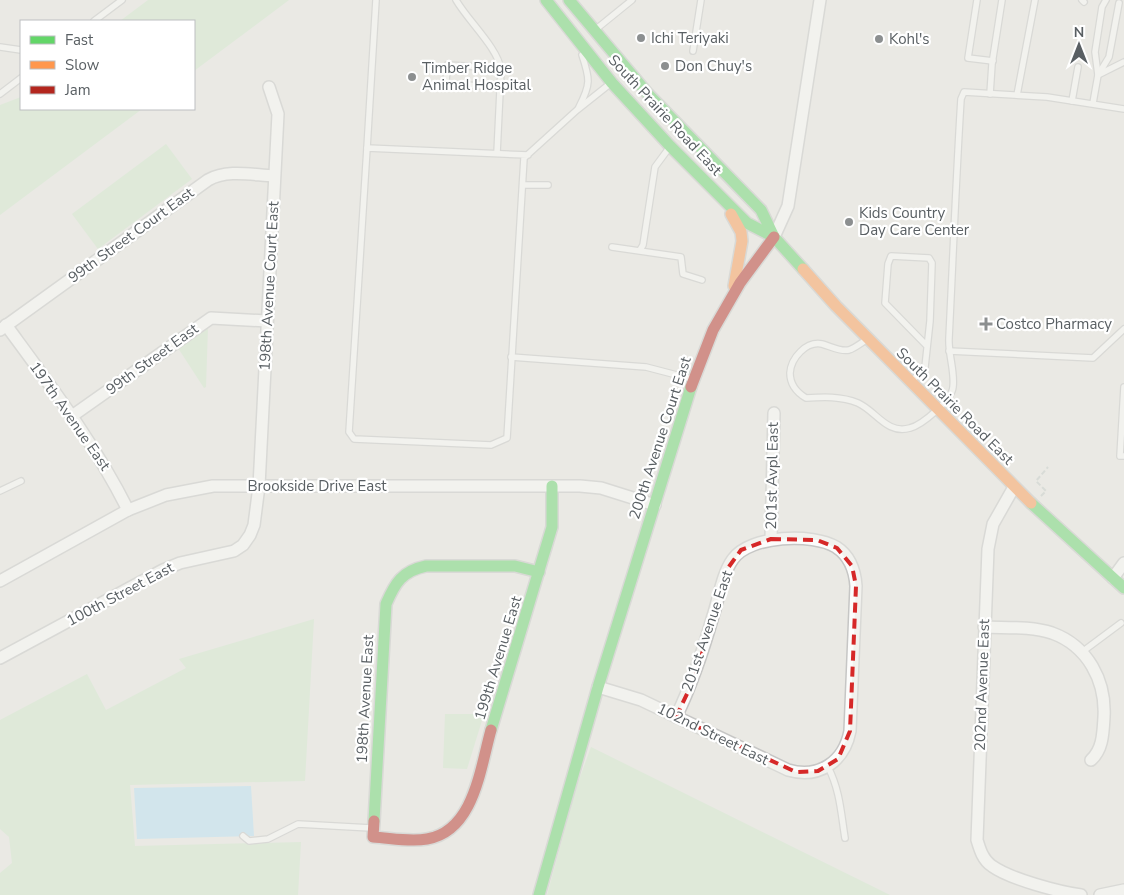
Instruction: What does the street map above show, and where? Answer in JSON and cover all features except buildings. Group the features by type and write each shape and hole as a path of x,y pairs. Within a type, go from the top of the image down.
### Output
{"main road":[{"name":"South Prairie Road East","path":"546,0 612,83 670,146 747,223 774,237"},
{"name":"South Prairie Road East","path":"569,0 648,94 761,210 774,237 868,339 1014,487 1124,588"},
{"path":"724,201 741,232 742,241 732,298"},
{"name":"200th Avenue Court East","path":"539,895 598,687 694,379 713,330 732,298 774,237"},
{"name":"199th Avenue East","path":"373,833 425,839 435,838 451,831 461,821 467,811 552,526 552,486"},
{"name":"198th Avenue East","path":"373,833 386,604 395,582 408,572 426,566 515,566 539,572"}],"street":[{"name":"200th Avenue Court East","path":"774,237 788,206 820,0"},
{"name":"198th Avenue Court East","path":"259,486 278,114 269,88"},
{"name":"99th Street Court East","path":"3,328 208,180 216,176 233,173 274,176"},
{"name":"99th Street East","path":"72,416 211,318 266,321"},
{"name":"197th Avenue East","path":"3,328 72,416 108,471 128,510"},
{"name":"201st Avpl East","path":"771,540 774,413"},
{"name":"Brookside Drive East","path":"0,581 128,510 166,495 213,486 552,486 601,488 654,505"},
{"name":"100th Street East","path":"0,658 163,570 180,563 234,551 250,535 254,525 259,486"},
{"name":"202nd Avenue East","path":"1014,487 991,533 984,627 977,840 980,852 993,867 1036,885 1081,895"},
{"name":"201st Avenue East","path":"676,717 695,677 728,568 733,559 749,545 771,540 817,540 827,542 844,553 852,566 856,586 850,730 843,752 828,767"},
{"path":"1112,578 1124,563"},
{"path":"984,627 1051,633 1082,652 1097,675 1104,694 1102,738 1097,754 1091,760"},
{"name":"102nd Street East","path":"598,687 642,700 788,770 806,773 828,767"},
{"path":"1100,895 1124,890"}],"lane":[{"path":"95,20 122,0"},
{"path":"376,0 349,432 354,439 491,445 507,438 524,158 577,110 612,83"},
{"path":"456,0 464,15 500,60 501,87 497,154"},
{"path":"594,30 632,0"},
{"path":"693,51 701,0"},
{"path":"977,0 968,58 993,62"},
{"path":"990,94 1002,0"},
{"path":"1017,96 1035,0"},
{"path":"1093,103 1098,75 1095,52 1102,7 1106,0"},
{"path":"1098,75 1109,57 1119,2"},
{"path":"577,110 588,89 589,78 578,41"},
{"path":"0,47 20,50"},
{"path":"1098,75 1124,62"},
{"path":"501,68 447,65 446,84 501,87"},
{"path":"1072,101 1078,66"},
{"path":"0,94 20,79"},
{"path":"868,339 849,350 819,344 810,346 798,354 793,361 790,373 795,389 806,398 827,396 858,403 886,424 896,429 915,426 937,409 950,395 953,387 949,351 961,99 964,92 1093,103 1124,109"},
{"path":"640,250 643,245 655,167 670,146"},
{"path":"367,148 528,155"},
{"path":"522,185 548,185"},
{"path":"612,247 681,257 682,274 702,280"},
{"path":"910,382 925,367 927,346 932,263 929,258 891,256 888,264 885,303 927,346"},
{"path":"949,351 1093,358 1124,329"},
{"path":"512,357 646,367 694,379"},
{"path":"1124,387 1120,456 1124,456"},
{"path":"0,491 22,481"},
{"path":"1082,652 1121,623"},
{"path":"828,767 836,781 845,838"},
{"path":"243,836 249,841 268,839 298,824 373,833"}],"path":[{"path":"1033,505 1046,491 1036,481 1048,467"}],"highlighted area":[{"path":"771,539 817,540 837,548 852,566 856,586 850,731 838,759 818,771 796,772 676,717 695,677 728,568 741,550"}],"green space":[{"path":"148,0 289,0 195,70 195,20 121,20"},
{"path":"20,97 20,110 141,110 0,215 0,105"},
{"path":"166,144 192,179 98,249 72,214"},
{"path":"208,327 206,387 204,388 178,348"},
{"path":"314,619 305,781 130,785 135,846 301,842 298,895 0,895 0,873 12,863 9,837 0,829 0,720 87,674 106,710 186,668 179,659"},
{"path":"445,714 484,714 467,769 443,768"},
{"path":"591,747 890,895 547,895 576,788"}],"water":[{"path":"251,786 254,836 137,839 134,788"}],"traffic: fast":[{"path":"546,0 612,83 670,146 747,223 774,237"},
{"path":"569,0 648,94 761,210 774,237 803,269"},
{"path":"539,895 598,687 691,387"},
{"path":"491,730 552,527 552,486"},
{"path":"1031,503 1124,588"},
{"path":"374,821 386,604 396,584 411,571 426,566 515,566 539,572"}],"traffic: slow":[{"path":"731,214 741,232 742,241 734,286"},
{"path":"803,269 836,306 1031,503"}],"traffic: jam":[{"path":"691,387 713,330 740,283 774,237"},
{"path":"374,821 373,837 420,840 443,834 455,824 465,811 472,796 491,730"}],"place":[{"name":"Ichi Teriyaki","path":"641,38"},
{"name":"Kohl's","path":"879,39"},
{"name":"Don Chuy's","path":"665,66"},
{"name":"Timber Ridge Animal Hospital","path":"412,77"},
{"name":"Kids Country Day Care Center","path":"849,222"},
{"name":"Costco Pharmacy","path":"986,324"}]}
